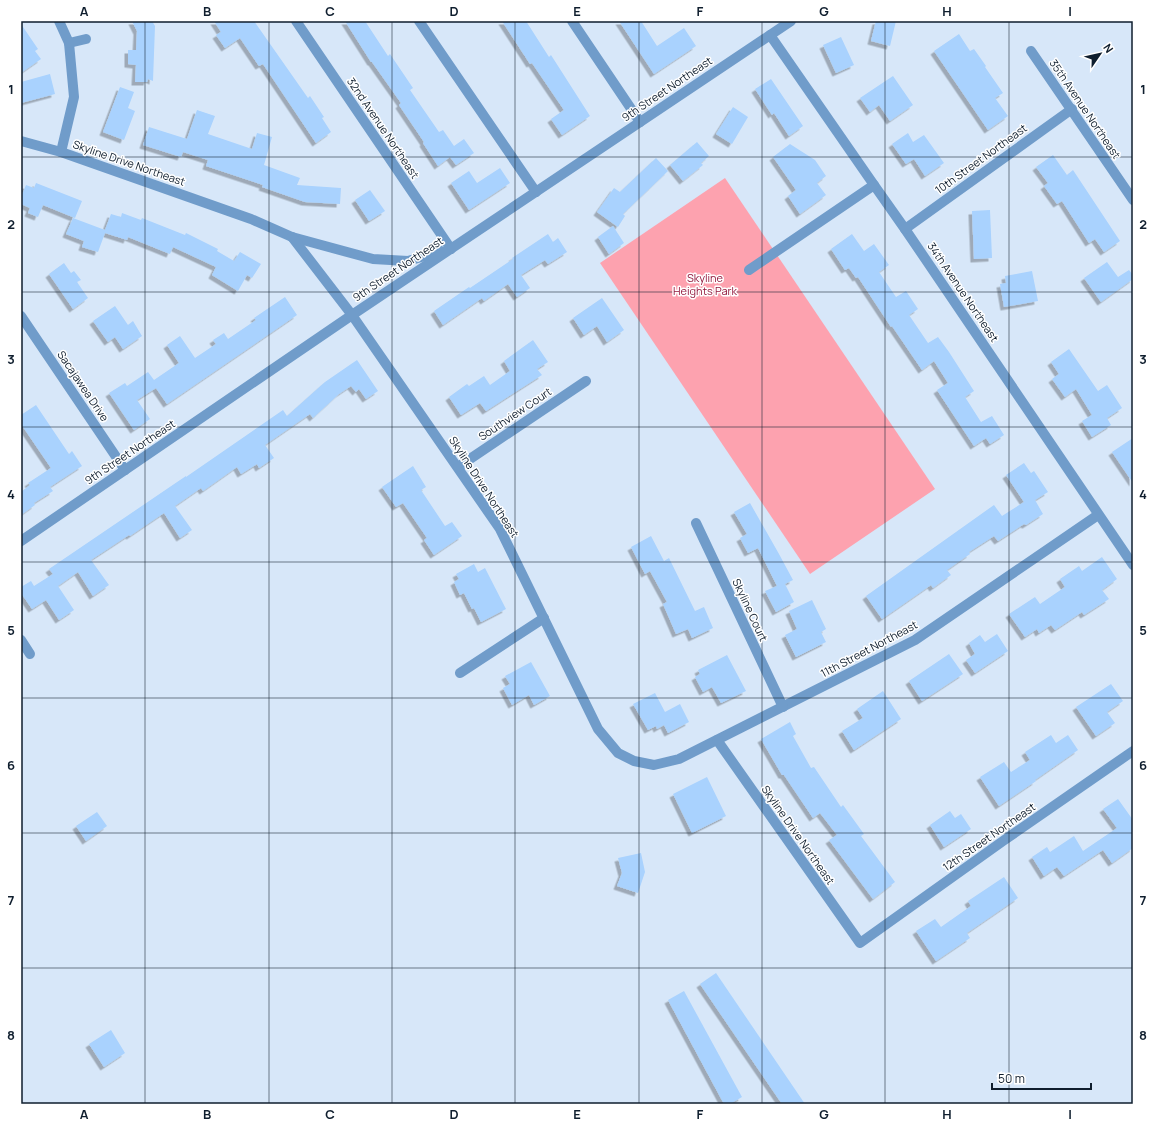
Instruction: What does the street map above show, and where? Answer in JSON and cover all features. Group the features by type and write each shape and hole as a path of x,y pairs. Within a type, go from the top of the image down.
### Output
{"street":[{"name":"Skyline Drive Northeast","path":"59,21 70,43 74,97 61,152 251,219 292,237 373,259 408,261 451,249"},
{"name":"32nd Avenue Northeast","path":"296,21 451,249"},
{"path":"419,21 536,192"},
{"path":"572,21 640,122"},
{"name":"9th Street Northeast","path":"21,541 352,315 791,21"},
{"name":"34th Avenue Northeast","path":"770,35 905,229 1133,565"},
{"path":"70,43 86,39"},
{"name":"35th Avenue Northeast","path":"1031,51 1133,200"},
{"name":"10th Street Northeast","path":"905,229 1072,109"},
{"path":"21,141 61,152"},
{"path":"749,270 874,185"},
{"name":"Skyline Drive Northeast","path":"292,237 352,315 500,529 598,728 618,753 634,761"},
{"name":"Sacajawea Drive","path":"21,316 125,470"},
{"name":"Southview Court","path":"458,467 586,380"},
{"name":"11th Street Northeast","path":"634,761 654,765 679,759 915,640 1098,515"},
{"name":"Skyline Court","path":"696,523 783,707"},
{"path":"460,673 544,618"},
{"path":"21,640 30,654"},
{"name":"Skyline Drive Northeast","path":"717,740 860,943"},
{"name":"12th Street Northeast","path":"860,943 1133,751"}],"green space":[{"name":"Skyline Heights Park","path":"725,178 935,489 810,574 600,263"}],"building":[{"path":"132,21 152,21 155,26 153,81 148,79 147,82 135,82 136,65 128,64 128,50 136,50 137,31"},
{"path":"214,21 254,21 308,98 310,96 324,117 322,118 331,132 316,143 263,64 259,66 240,38 225,48 216,35 221,32"},
{"path":"345,21 365,21 388,56 390,54 413,88 410,90 439,132 443,130 454,146 464,139 474,153 456,165 450,157 438,166 399,105 401,103 371,62"},
{"path":"502,21 526,21 549,57 551,55 590,116 562,135 551,119 564,110 532,63 530,64"},
{"path":"619,21 641,21 657,46 684,28 696,46 654,74"},
{"path":"876,21 896,21 890,46 871,41"},
{"path":"21,24 38,49 35,51 41,59 21,73"},
{"path":"959,34 970,51 974,49 1003,93 995,98 1008,116 988,130 934,51"},
{"path":"841,37 854,65 836,73 823,45"},
{"path":"50,74 55,94 21,103 21,82"},
{"path":"893,76 913,105 890,121 879,105 870,112 860,98"},
{"path":"771,79 803,126 789,136 774,113 772,115 755,89"},
{"path":"120,87 134,92 128,108 135,111 124,140 103,132"},
{"path":"733,107 748,117 732,144 716,134"},
{"path":"197,110 215,116 208,134 252,149 257,133 272,137 264,165 300,178 297,185 341,188 340,204 305,202 262,187 263,185 206,166 208,160 183,152 181,157 143,145 149,127 187,139"},
{"path":"908,133 913,142 924,135 944,163 925,176 914,159 906,164 892,144"},
{"path":"697,142 709,156 701,163 703,165 683,181 670,165"},
{"path":"790,144 815,160 826,176 817,183 826,195 800,214 788,196 796,190 773,157"},
{"path":"1053,155 1067,175 1073,170 1120,241 1104,252 1095,239 1089,243 1062,201 1057,204 1044,186 1048,183 1036,167"},
{"path":"656,158 668,171 623,214 625,216 618,227 597,212 614,188 620,192"},
{"path":"500,168 510,183 469,210 451,183 469,171 477,183"},
{"path":"36,183 82,201 75,218 43,205 38,217 28,213 30,208 21,204 21,197 26,185 34,188"},
{"path":"370,190 385,211 369,221 355,200"},
{"path":"990,210 992,258 974,259 972,211"},
{"path":"122,213 141,220 142,218 185,235 186,233 218,249 217,251 234,261 240,252 261,264 252,278 247,275 238,291 212,275 216,267 173,247 170,254 128,237 127,240 105,233 98,252 82,247 84,241 66,234 73,218 105,230 111,214 121,217"},
{"path":"613,226 624,243 609,254 598,237"},
{"path":"548,234 553,242 558,238 567,252 548,264 545,260 521,275 530,288 517,297 508,284 484,301 482,298 443,325 434,311"},
{"path":"852,234 864,251 874,244 889,265 879,272 896,297 906,291 918,309 909,315 928,343 938,337 949,352 974,391 965,397 981,422 992,416 1004,435 990,444 986,438 974,446 937,390 948,383 934,361 922,370 858,277 856,278 849,268 845,270 831,249"},
{"path":"1107,262 1118,277 1129,270 1133,275 1133,279 1101,302 1084,278"},
{"path":"64,263 71,273 74,271 81,280 77,282 88,298 73,309 49,274"},
{"path":"1032,271 1038,301 1004,307 1000,284 1006,283 1005,276"},
{"path":"285,297 297,315 167,404 156,388 137,400 150,419 134,430 109,393 125,383 127,386 148,372 154,380 179,363 167,345 180,336 195,358 216,344 213,340 224,333 228,339 256,320 254,318"},
{"path":"602,298 624,330 607,342 597,326 584,335 573,318"},
{"path":"115,306 128,325 133,321 142,336 123,349 115,337 108,342 93,321"},
{"path":"533,340 548,362 537,369 542,375 486,411 480,403 461,415 449,397 467,384 469,386 484,376 490,385 510,371 504,361"},
{"path":"1069,349 1098,391 1107,385 1122,408 1107,418 1111,425 1092,437 1082,421 1092,415 1076,389 1065,397 1052,379 1059,374 1051,362"},
{"path":"357,360 378,391 366,399 359,389 356,392 351,386 339,394 313,418 310,414 265,445 274,458 259,468 257,464 241,474 237,467 203,491 201,488 175,506 192,530 180,538 164,513 91,560 109,585 93,596 78,572 58,586 74,610 59,620 46,600 32,609 21,593 21,587 31,581 34,586 53,574 49,569 283,410 287,416 325,382"},
{"path":"36,405 69,454 72,451 82,466 50,487 53,491 34,503 35,505 21,515 21,492 30,485 28,483 51,468 21,424 21,415"},
{"path":"1133,438 1133,483 1112,452"},
{"path":"1024,463 1031,473 1034,471 1048,492 1035,500 1043,514 1026,525 1024,524 998,541 994,536 969,552 970,554 947,570 951,575 933,588 931,585 882,619 866,596 994,505 1002,516 1024,502 1006,475"},
{"path":"413,466 426,487 421,490 445,526 452,522 462,536 434,555 424,540 427,538 403,503 396,507 382,487"},
{"path":"750,503 793,580 785,584 794,602 776,612 765,591 777,586 758,548 748,553 740,538 747,534 734,512"},
{"path":"651,536 664,561 669,558 695,611 704,607 713,628 692,638 688,629 676,634 663,604 667,602 650,571 645,574 631,547"},
{"path":"1102,557 1117,579 1102,590 1109,599 1084,615 1082,612 1055,630 1051,625 1039,633 1037,629 1025,637 1009,614 1035,597 1040,604 1065,587 1060,579 1079,566 1082,571"},
{"path":"474,564 478,572 485,568 506,609 481,622 464,593 460,595 454,582 459,579 456,574"},
{"path":"812,600 826,629 821,632 826,642 796,657 785,635 797,629 789,611"},
{"path":"997,634 1008,651 975,673 966,660 975,654 969,643 980,635 985,642"},
{"path":"949,654 963,674 922,701 909,681"},
{"path":"727,655 746,691 721,703 712,687 703,692 695,677 700,674 698,670"},
{"path":"531,662 550,696 534,705 529,695 512,705 503,688 510,684 505,676"},
{"path":"1111,684 1123,701 1107,712 1115,723 1096,736 1076,707"},
{"path":"883,691 901,719 854,750 842,731 863,718 857,709"},
{"path":"655,693 665,712 680,704 689,722 668,733 664,725 657,729 656,726 648,730 633,704"},
{"path":"790,722 796,734 793,736 811,768 814,767 841,807 843,805 864,834 861,836 895,882 873,899 829,840 837,835 820,813 813,818 784,775 782,775 761,739"},
{"path":"1051,735 1056,743 1068,735 1078,750 999,806 980,777 1004,762 1011,772 1030,760 1025,752"},
{"path":"707,777 726,816 692,833 673,794"},
{"path":"1118,799 1133,820 1133,848 1112,863 1103,850 1064,876 1057,867 1044,876 1032,857 1047,847 1050,852 1074,836 1083,851 1117,828 1103,809"},
{"path":"950,811 955,818 961,814 971,829 944,847 930,825"},
{"path":"97,812 107,826 86,841 76,826"},
{"path":"641,853 645,872 638,893 617,886 622,873 618,858"},
{"path":"1004,877 1018,898 967,933 970,938 936,961 916,931 935,919 941,927 971,906 968,901"},
{"path":"716,973 805,1104 782,1104 700,984"},
{"path":"684,991 742,1097 730,1104 724,1104 668,1000"},
{"path":"111,1030 125,1053 104,1067 89,1044"}]}
